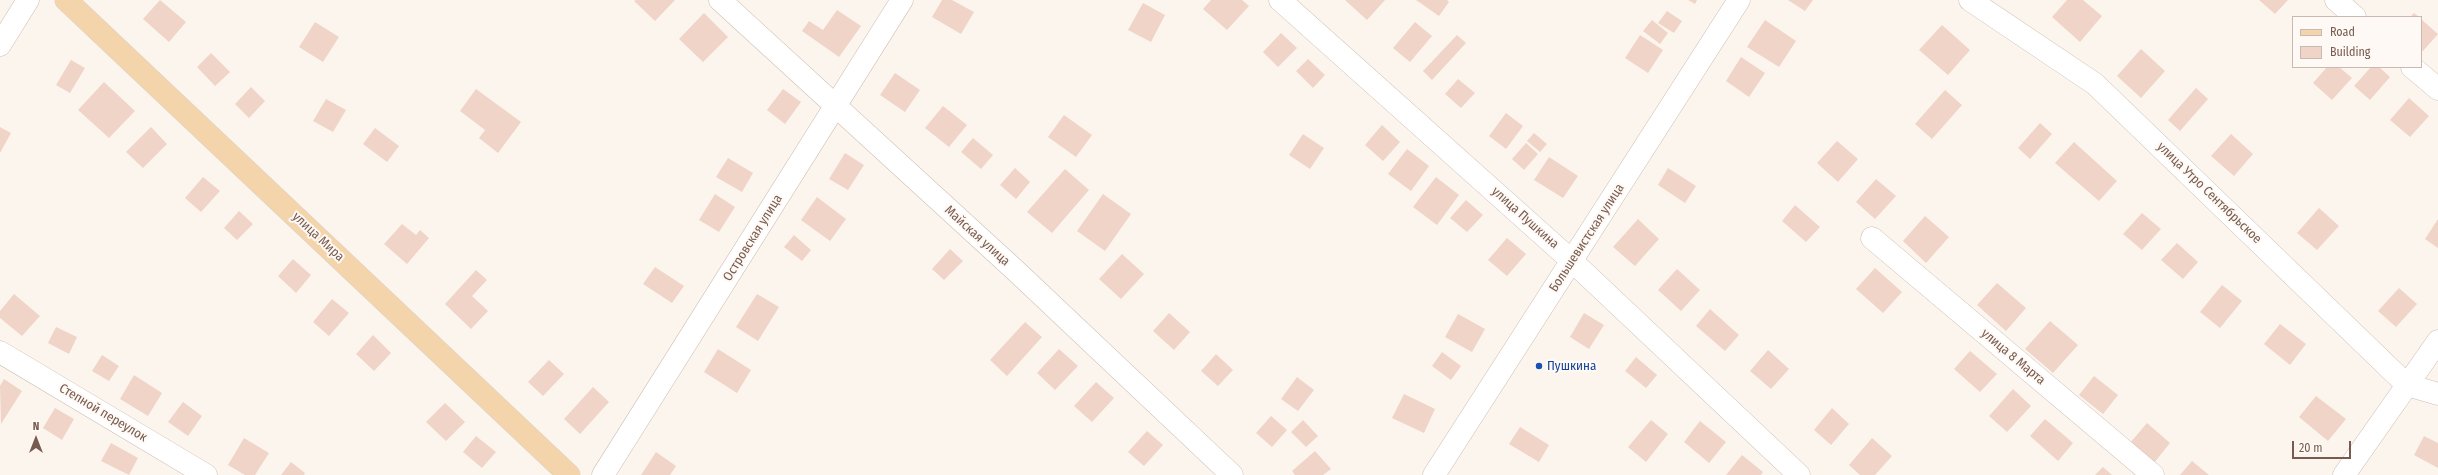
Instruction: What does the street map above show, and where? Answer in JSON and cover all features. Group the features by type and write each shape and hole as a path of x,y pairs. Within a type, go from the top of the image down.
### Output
{"main road":[{"name":"улица Мира","path":"66,0 569,475"}],"street":[{"path":"0,44 28,0"},
{"name":"Майская улица","path":"720,0 1016,271 1232,475"},
{"name":"Островская улица","path":"603,475 902,0"},
{"name":"улица Пушкина","path":"1280,0 1572,260 1799,475"},
{"name":"Большевистская улица","path":"1434,475 1739,0"},
{"name":"улица Утро Сентябрьское","path":"1970,0 2096,84 2407,385 2438,394"},
{"path":"2336,0 2354,16"},
{"path":"2413,68 2438,89"},
{"name":"улица 8 Марта","path":"1872,238 2153,475"},
{"path":"2344,475 2438,341"},
{"name":"Степной переулок","path":"0,352 206,475"}],"building":[{"path":"160,0 186,22 169,42 143,19"},
{"path":"675,0 655,21 634,1"},
{"path":"942,0 952,0 974,12 961,34 932,17"},
{"path":"1211,0 1242,0 1249,6 1227,30 1203,9"},
{"path":"1345,0 1385,0 1367,20"},
{"path":"1416,0 1447,0 1449,2 1439,16"},
{"path":"1688,0 1697,0 1695,4"},
{"path":"1788,0 1813,0 1805,11"},
{"path":"2067,0 2083,0 2102,16 2080,42 2052,17"},
{"path":"2259,0 2288,0 2275,14"},
{"path":"1143,3 1165,15 1151,42 1128,30"},
{"path":"837,10 861,26 839,57 802,31 809,21 823,30"},
{"path":"1667,11 1682,21 1674,33 1658,23"},
{"path":"704,13 728,37 703,62 679,39"},
{"path":"2414,13 2418,16 2411,16"},
{"path":"1652,20 1668,33 1660,44 1643,31"},
{"path":"1765,20 1796,41 1779,67 1747,47"},
{"path":"2422,20 2438,34 2423,51 2422,50"},
{"path":"315,22 339,37 323,62 299,47"},
{"path":"1415,22 1432,36 1410,62 1393,48"},
{"path":"1942,25 1970,50 1948,75 1919,50"},
{"path":"1281,33 1297,48 1278,67 1263,52"},
{"path":"1457,35 1466,43 1432,80 1423,71"},
{"path":"1640,35 1663,50 1648,73 1625,58"},
{"path":"2141,49 2165,71 2141,98 2117,76"},
{"path":"211,53 230,72 215,86 197,67"},
{"path":"1741,57 1765,73 1749,97 1726,81"},
{"path":"1308,59 1325,75 1313,88 1296,71"},
{"path":"71,60 85,68 70,93 56,85"},
{"path":"2326,68 2340,68 2352,78 2332,100 2313,83"},
{"path":"2370,68 2380,68 2390,77 2370,100 2354,86"},
{"path":"895,73 920,90 905,112 880,95"},
{"path":"1458,79 1475,93 1461,108 1445,94"},
{"path":"104,82 135,111 109,138 78,110"},
{"path":"251,87 265,101 249,118 235,104"},
{"path":"2196,88 2208,99 2180,131 2168,120"},
{"path":"476,89 521,122 498,153 479,138 485,130 460,111"},
{"path":"783,89 801,102 785,124 767,110"},
{"path":"1945,90 1962,105 1932,139 1915,124"},
{"path":"2409,98 2429,116 2410,137 2390,120"},
{"path":"326,99 346,110 333,132 313,121"},
{"path":"943,106 967,125 949,147 925,128"},
{"path":"1506,113 1523,126 1506,149 1489,136"},
{"path":"1064,115 1092,135 1076,157 1048,137"},
{"path":"2040,123 2052,134 2030,159 2018,148"},
{"path":"1382,125 1400,142 1383,161 1365,145"},
{"path":"0,127 11,133 0,153"},
{"path":"151,127 167,144 143,168 126,152"},
{"path":"375,128 399,146 387,162 363,144"},
{"path":"1534,133 1547,144 1540,152 1527,141"},
{"path":"1303,134 1324,148 1310,169 1289,155"},
{"path":"2231,134 2253,154 2234,176 2211,156"},
{"path":"973,138 993,155 981,169 961,152"},
{"path":"1837,141 1858,159 1838,182 1817,163"},
{"path":"2074,142 2117,181 2099,201 2055,163"},
{"path":"1526,143 1538,154 1524,170 1512,159"},
{"path":"1407,149 1429,166 1411,191 1388,174"},
{"path":"845,153 864,165 848,190 829,179"},
{"path":"1549,157 1578,176 1563,198 1534,180"},
{"path":"728,158 753,173 742,192 716,177"},
{"path":"1015,168 1030,182 1016,199 1000,185"},
{"path":"1668,168 1696,186 1685,203 1658,185"},
{"path":"1065,169 1089,190 1052,233 1027,212"},
{"path":"203,177 220,191 201,212 185,198"},
{"path":"1436,177 1459,195 1437,225 1413,207"},
{"path":"1876,179 1896,196 1875,219 1856,202"},
{"path":"715,194 735,207 719,232 699,220"},
{"path":"1103,194 1131,214 1105,251 1077,231"},
{"path":"817,197 846,219 830,241 801,220"},
{"path":"1466,200 1483,215 1467,232 1450,218"},
{"path":"1795,205 1820,227 1806,242 1782,221"},
{"path":"2319,208 2339,226 2317,250 2297,233"},
{"path":"239,211 253,224 237,240 224,228"},
{"path":"2142,213 2161,229 2142,250 2123,234"},
{"path":"1925,216 1949,237 1926,263 1903,241"},
{"path":"1638,219 1659,239 1635,266 1613,247"},
{"path":"2438,219 2438,248 2425,239"},
{"path":"402,224 416,235 420,230 429,238 407,264 384,244"},
{"path":"794,235 811,250 802,261 784,247"},
{"path":"1507,238 1526,254 1507,276 1488,260"},
{"path":"2177,243 2198,262 2183,279 2161,260"},
{"path":"950,249 963,261 944,280 932,269"},
{"path":"1122,254 1144,274 1121,299 1099,279"},
{"path":"293,259 311,275 296,293 278,276"},
{"path":"655,267 684,286 672,303 643,284"},
{"path":"1875,268 1902,292 1883,313 1856,289"},
{"path":"1677,269 1700,290 1681,311 1658,290"},
{"path":"476,270 487,280 472,296 488,311 471,329 445,304"},
{"path":"1997,283 2026,308 2006,331 1977,305"},
{"path":"2222,285 2242,301 2220,328 2200,312"},
{"path":"2399,288 2417,304 2396,327 2378,311"},
{"path":"14,294 40,316 22,336 0,318 0,311"},
{"path":"757,294 779,307 758,341 736,327"},
{"path":"332,299 349,313 329,336 313,322"},
{"path":"1710,309 1739,335 1725,351 1696,326"},
{"path":"1169,313 1190,332 1174,350 1153,331"},
{"path":"1584,313 1604,325 1589,349 1570,337"},
{"path":"1458,314 1485,329 1472,352 1445,337"},
{"path":"2050,321 2078,345 2053,373 2025,349"},
{"path":"1025,322 1042,337 1007,376 990,360"},
{"path":"2280,324 2306,344 2290,365 2264,344"},
{"path":"56,327 77,337 69,354 48,343"},
{"path":"373,335 391,353 374,371 356,354"},
{"path":"718,349 751,370 737,393 704,372"},
{"path":"1059,349 1078,366 1055,390 1037,373"},
{"path":"1768,350 1789,369 1771,389 1750,371"},
{"path":"1970,351 1997,374 1980,392 1954,369"},
{"path":"1442,352 1461,366 1451,380 1432,366"},
{"path":"1216,354 1233,370 1218,386 1201,371"},
{"path":"102,355 119,366 109,381 92,371"},
{"path":"1636,357 1657,375 1646,388 1625,371"},
{"path":"549,360 564,374 543,396 528,382"},
{"path":"134,375 162,393 148,416 120,399"},
{"path":"2094,376 2118,395 2103,414 2079,395"},
{"path":"1297,377 1314,390 1298,411 1281,399"},
{"path":"4,379 22,391 1,424 0,386"},
{"path":"1096,382 1114,398 1092,422 1074,406"},
{"path":"593,387 609,402 580,434 564,419"},
{"path":"2013,389 2031,406 2007,432 1989,416"},
{"path":"1404,394 1435,409 1424,433 1392,418"},
{"path":"2316,396 2346,419 2328,441 2299,417"},
{"path":"183,402 202,416 188,436 168,422"},
{"path":"445,403 465,422 446,441 426,422"},
{"path":"55,408 74,419 62,440 43,428"},
{"path":"1832,408 1849,424 1831,445 1814,430"},
{"path":"1271,416 1287,430 1272,447 1256,433"},
{"path":"2045,419 2073,443 2058,461 2030,436"},
{"path":"1303,420 1318,436 1306,447 1291,432"},
{"path":"1651,420 1668,434 1646,462 1628,447"},
{"path":"1700,421 1726,442 1709,463 1684,442"},
{"path":"2147,423 2170,443 2154,463 2130,443"},
{"path":"1520,427 1549,445 1539,462 1509,444"},
{"path":"1147,431 1163,445 1144,466 1128,452"},
{"path":"476,436 496,452 482,468 463,452"},
{"path":"2424,436 2438,443 2438,468 2414,455"},
{"path":"244,438 269,453 255,475 245,475 228,465"},
{"path":"1872,438 1892,456 1875,475 1860,475 1849,465"},
{"path":"111,443 138,458 129,475 101,461"},
{"path":"1315,451 1331,469 1323,475 1295,475 1292,471"},
{"path":"656,452 676,466 670,475 641,475"},
{"path":"1742,455 1763,472 1761,475 1726,475"},
{"path":"2192,461 2209,475 2180,475"},
{"path":"291,462 305,473 304,475 281,475"},
{"path":"2103,467 2112,475 2095,475"}],"place":[{"name":"Пушкина","path":"1539,366"}]}
